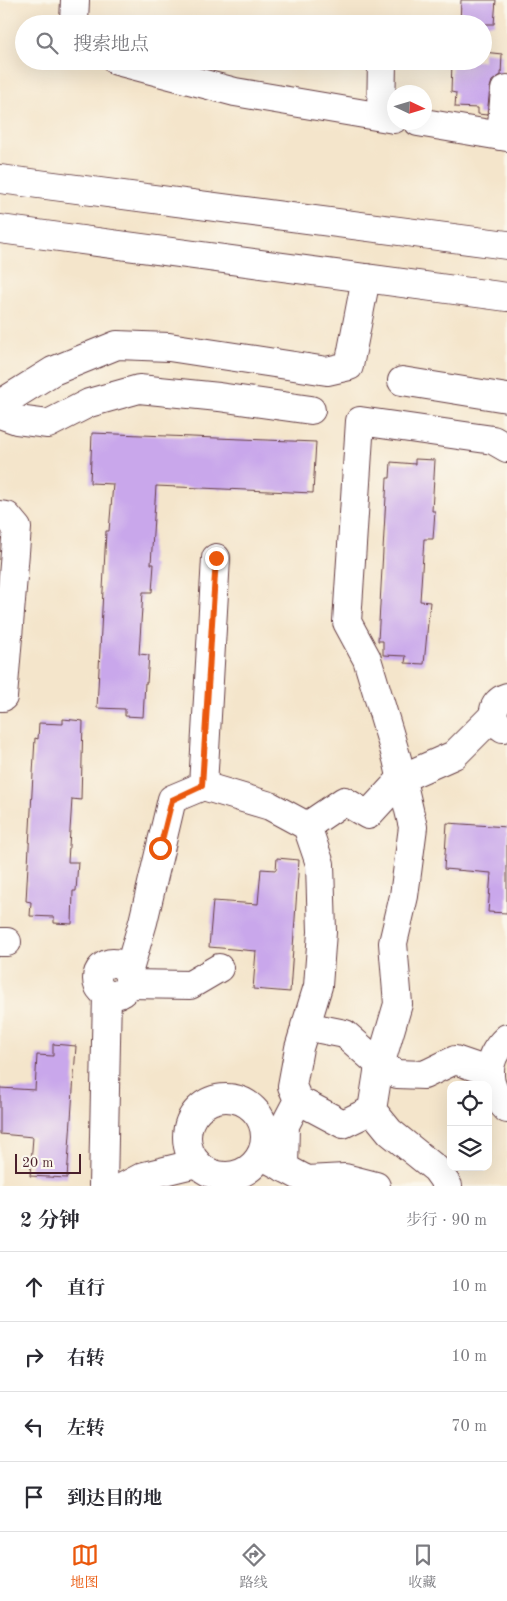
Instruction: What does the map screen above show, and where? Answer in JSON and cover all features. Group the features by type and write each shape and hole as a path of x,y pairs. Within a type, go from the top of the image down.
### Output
{"street":[{"path":"74,0 74,15"},
{"path":"151,70 235,92 387,118"},
{"path":"383,70 387,108"},
{"path":"432,124 504,137 505,90 507,89"},
{"path":"0,179 507,244"},
{"path":"0,229 507,297"},
{"path":"0,404 53,371 117,345 169,347 327,371 349,366 366,278"},
{"path":"402,381 507,398"},
{"path":"0,414 17,420 48,424 89,403 139,389 219,397 310,410"},
{"path":"448,1186 436,1169 390,1132 372,1110 380,1065 398,1004 393,943 404,896 413,827 402,778 367,659 347,622 360,421 494,440 507,448"},
{"path":"0,515 8,516 17,528 3,697 0,697"},
{"path":"202,786 216,558"},
{"path":"307,826 344,801 368,815 402,778 454,755 502,714"},
{"path":"103,1186 121,984 143,922 172,800 202,786 270,806 307,826 320,864 322,932 318,986 299,1048 292,1086 298,1100 343,1124 372,1110"},
{"path":"121,984 190,985 219,968"},
{"path":"305,1026 345,1034 380,1065 397,1074 424,1075 455,1060 490,1072"},
{"path":"507,1038 492,1058 490,1072 491,1086 498,1100 507,1109"},
{"path":"227,1098 240,1101 251,1107 259,1117 264,1130 264,1142 260,1154 253,1164 243,1172 231,1175 218,1175 197,1163 190,1152 187,1140 188,1127 194,1115 202,1106 214,1100 227,1098"},
{"path":"284,1168 286,1125 298,1100"},
{"path":"260,1154 306,1180 344,1178 376,1186"},
{"path":"125,1186 144,1176 197,1163"}],"building":[{"path":"461,0 496,0 494,24 492,24 492,15 460,15"},
{"path":"492,53 502,54 501,75 492,81 487,115 478,114 478,108 455,107 456,93 451,92 452,70 492,70"},
{"path":"92,433 316,442 313,493 156,486 151,564 154,564 152,592 143,592 139,654 149,655 143,717 125,716 125,709 97,708 106,531 109,531 113,484 90,483"},
{"path":"415,459 435,460 432,511 435,511 433,539 424,539 420,601 430,602 424,664 405,663 406,656 383,655 383,641 378,641 387,478 390,478 391,462 415,464"},
{"path":"63,719 83,721 81,800 72,799 68,862 78,862 76,891 73,891 72,924 54,923 54,917 30,916 31,902 26,901 35,738 38,739 39,723 63,724"},
{"path":"447,823 507,827 507,913 488,912 491,873 444,869"},
{"path":"277,858 299,860 290,992 253,989 256,951 209,947 213,901 258,904 261,869 276,870"},
{"path":"53,1044 76,1046 67,1178 30,1176 33,1137 0,1134 0,1088 35,1090 37,1055 53,1056"}],"route":[{"path":"160,848 172,800 202,786 216,558"}]}
